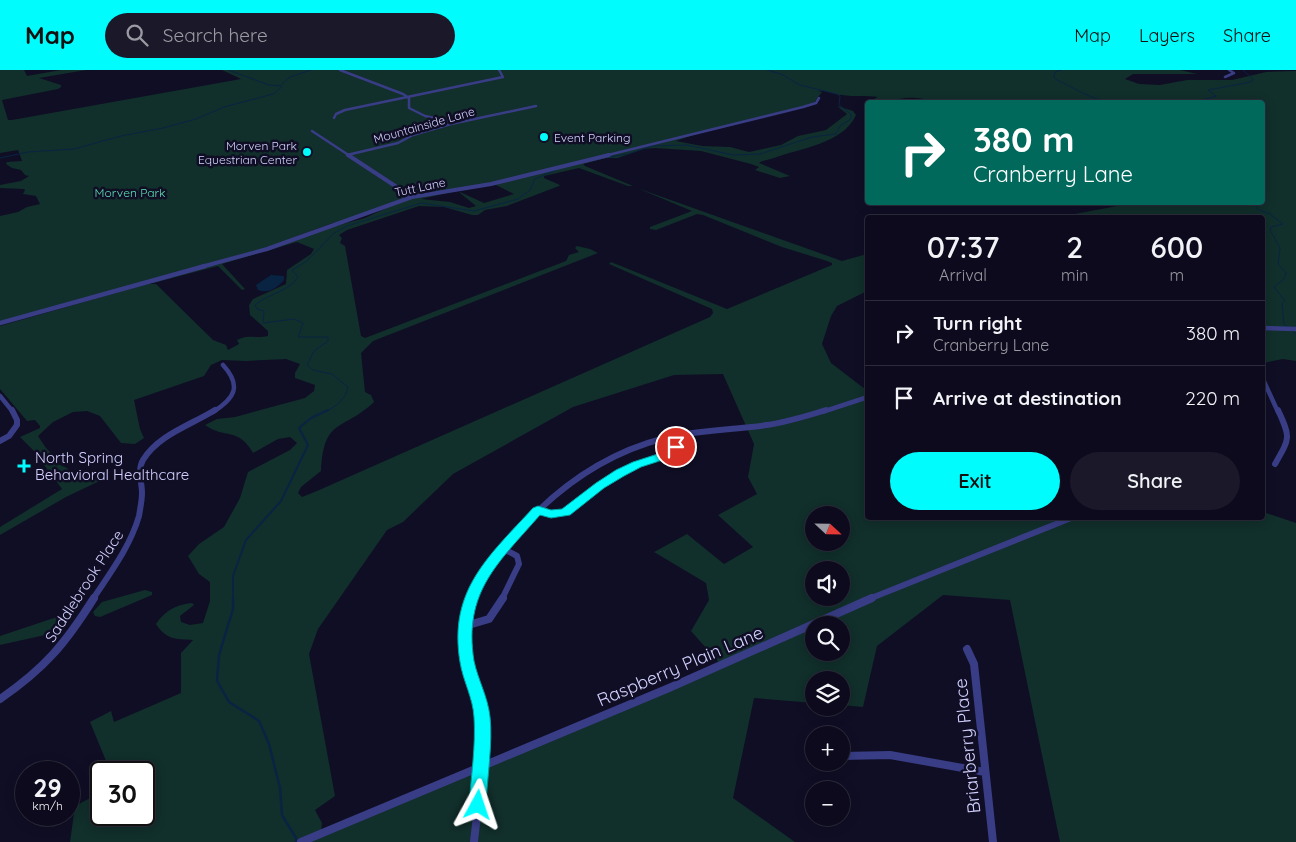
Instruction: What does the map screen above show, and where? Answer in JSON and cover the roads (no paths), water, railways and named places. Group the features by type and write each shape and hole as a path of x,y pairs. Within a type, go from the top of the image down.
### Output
{"street":[{"path":"340,70 399,92 409,98"},
{"path":"334,118 336,114 345,110 503,77 499,70"},
{"path":"1225,77 1234,73 1230,70"},
{"path":"409,98 409,106 412,110 425,116 455,123"},
{"name":"Tutt Lane","path":"0,323 267,248 412,197 485,185 693,135 810,105 816,103 819,98"},
{"name":"Mountainside Lane","path":"347,155 398,143 413,135 455,123 536,106"},
{"path":"312,132 412,197"},
{"path":"1265,328 1296,328"},
{"name":"Saddlebrook Place","path":"0,699 34,673 64,642 126,548 135,529 141,508 140,470 142,460 154,447 220,408 233,395 235,386 231,372 223,365"},
{"path":"1265,384 1288,432 1287,443 1275,464"},
{"path":"0,396 17,418 18,423 15,431 0,441"},
{"path":"474,842 481,768 482,718 479,699 465,653 465,626 469,603 475,588 490,564 538,510 566,485 600,463 629,450 672,437 778,422 817,414 865,398"},
{"path":"538,510 551,514 565,512 600,485 620,473 637,464 673,451 676,447 672,437"},
{"name":"Raspberry Plain Lane","path":"302,842 792,635 893,588 1065,520"},
{"path":"465,626 489,620 500,604 519,564 517,556 504,549"},
{"name":"Briarberry Place","path":"967,649 974,664 993,842"},
{"path":"850,756 890,755 985,772"}],"water":[{"path":"271,275 284,276 284,280 272,290 258,290 256,285"}],"waterway":[{"path":"228,70 269,85 280,86"},
{"path":"282,84 290,77 311,70"},
{"path":"609,157 628,154 652,146 687,145 733,155 760,154 812,137 836,134 840,126 851,119 851,114 839,105 840,96 837,94 800,85 781,74 767,70"},
{"path":"1061,70 1055,72 1054,77 1057,80 1084,94 1102,100"},
{"path":"1202,100 1216,96 1208,90 1251,82 1253,79 1243,70"},
{"path":"0,158 28,152 74,149 121,136 163,128 196,119 224,107 273,94 282,87 280,85"},
{"path":"325,412 340,402 345,396 348,387 332,374 313,370 307,365 314,351 328,341 328,337 298,337 303,323 294,319 263,323 264,311 257,309 255,305 290,286 298,277 292,270 307,261 334,233 347,226 421,203 474,211 518,199 530,190 535,179 556,170"},
{"path":"1257,205 1257,209 1270,214 1283,224 1271,227 1270,230 1280,248 1278,264 1286,273 1284,279 1274,287 1285,301 1282,303 1284,324 1296,334"},
{"path":"296,842 296,838 282,815 280,788 269,744 259,721 229,702 217,681 219,655 233,609 233,576 246,540 281,501 308,445 299,428 311,418 328,410"}],"place":[{"name":"Event Parking","path":"544,137"},
{"name":"Morven Park Equestrian Center","path":"307,152"},
{"name":"North Spring Behavioral Healthcare","path":"24,466"}],"park label":[{"name":"Morven Park","path":"130,192"}]}
